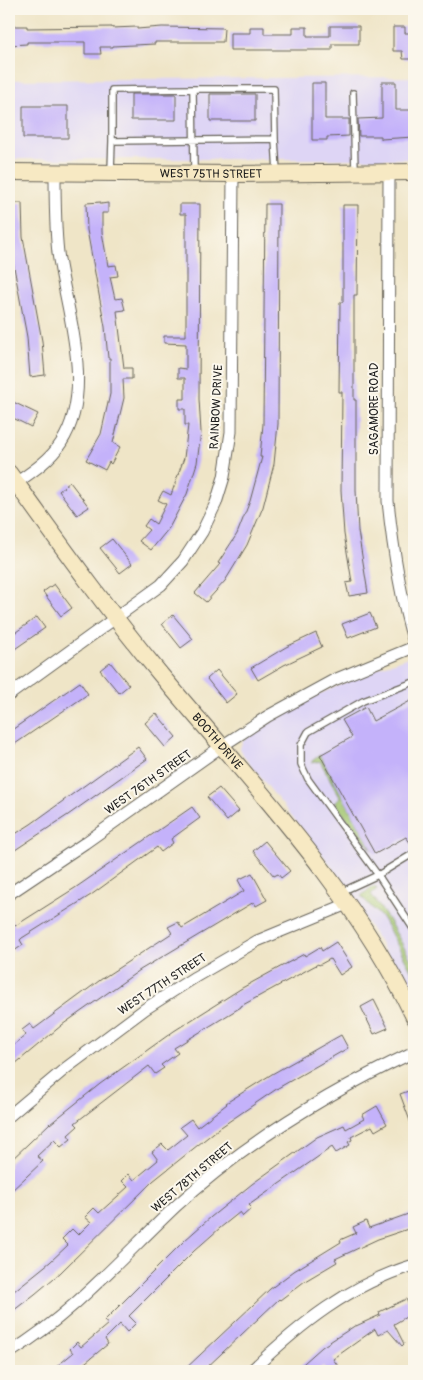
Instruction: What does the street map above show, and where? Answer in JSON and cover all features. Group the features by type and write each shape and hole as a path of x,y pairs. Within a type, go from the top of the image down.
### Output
{"street":[{"name":"WEST 75TH STREET","path":"9,172 233,174 414,172"},
{"path":"11,481 44,462 61,444 72,419 75,404 77,371 55,223 55,172"},
{"name":"SAGAMORE ROAD","path":"389,173 388,501 392,548 401,594 414,643"},
{"name":"RAINBOW DRIVE","path":"9,694 161,585 183,561 202,532 216,503 224,477 231,432 233,174"},
{"name":"BOOTH DRIVE","path":"11,481 160,674 315,859 360,920 383,957 414,1017"},
{"name":"WEST 76TH STREET","path":"9,894 268,716 300,697 343,676 414,647"},
{"name":"WEST 77TH STREET","path":"9,1116 74,1062 145,1009 257,941 343,898"},
{"name":"WEST 78TH STREET","path":"9,1353 53,1322 86,1294 177,1205 253,1144 333,1094 414,1052"},
{"path":"251,1371 300,1326 334,1301 365,1284 414,1265"}],"lane":[{"path":"193,89 194,173"},
{"path":"111,173 112,90 274,89 277,173"},
{"path":"353,93 355,173"},
{"path":"112,141 276,139"},
{"path":"414,682 363,701 312,729 304,736 301,745 301,764 304,772 378,874 414,930"},
{"path":"343,898 378,874 414,853"}],"shaded area":[{"path":"414,77 414,159 9,159 9,80"},
{"path":"414,655 414,997 330,864 245,758 240,748 243,741 252,733 313,697 380,667"}],"green space":[{"path":"320,755 372,850 336,805 336,801 340,797 320,761 312,763"},
{"path":"372,887 377,889 371,894 414,965 414,975 383,919 361,896"}],"building":[{"path":"12,26 27,26 27,28 224,28 223,42 155,42 155,44 100,47 101,54 85,54 85,42 27,42 27,44 9,45 9,29 12,29"},
{"path":"330,26 359,26 359,44 332,44 332,50 230,50 230,33 250,33 250,27 264,27 264,34 293,34 293,27 307,27 307,36 330,36"},
{"path":"393,27 405,27 405,33 411,33 411,49 414,49 414,59 403,59 402,51 393,51"},
{"path":"382,82 396,82 396,110 414,110 414,137 381,139 381,136 359,136 358,119 382,118"},
{"path":"312,83 325,83 325,119 349,119 349,136 327,137 327,140 312,140"},
{"path":"131,94 176,94 176,120 131,120"},
{"path":"210,94 255,94 255,121 210,121"},
{"path":"23,106 68,106 68,138 23,138"},
{"path":"101,202 101,204 108,203 108,213 102,213 102,232 108,266 116,265 118,276 110,277 115,299 122,298 125,310 117,311 124,368 132,368 132,379 123,379 124,398 113,443 120,447 111,464 109,462 105,470 86,460 101,434 110,394 110,358 108,358 105,327 87,230 86,203"},
{"path":"9,203 22,203 23,237 42,341 45,375 30,377 27,337 11,251"},
{"path":"180,204 200,204 199,399 201,432 197,463 187,494 169,528 151,550 139,541 149,530 144,526 149,519 156,524 166,504 158,500 163,491 171,495 184,458 188,425 185,425 185,409 179,409 179,399 185,399 185,378 178,378 178,368 186,369 186,344 164,343 164,336 186,336 186,214 180,214"},
{"path":"265,204 279,204 278,424 274,464 263,507 247,545 225,581 206,602 195,593 220,564 218,563 237,534 250,501 262,457 260,457 263,424"},
{"path":"343,205 358,205 357,295 354,295 356,490 358,531 368,593 349,596 346,583 352,582 344,534 341,490 342,392 339,392 340,302 343,302"},
{"path":"9,400 38,414 31,427 9,416"},
{"path":"70,482 89,507 77,515 59,491"},
{"path":"112,539 132,564 120,573 100,548"},
{"path":"54,584 72,608 61,616 43,592"},
{"path":"370,613 376,627 348,638 342,624"},
{"path":"173,615 193,639 181,648 162,624"},
{"path":"37,617 45,628 9,653 9,637"},
{"path":"316,633 322,647 258,680 251,668 286,647"},
{"path":"110,662 129,685 119,693 100,670"},
{"path":"217,670 237,694 226,703 207,679"},
{"path":"80,682 88,694 9,748 9,732"},
{"path":"414,699 414,848 406,837 375,854 320,755 352,737 342,720 366,707 373,721"},
{"path":"156,713 176,737 165,747 145,723"},
{"path":"138,747 147,759 9,854 9,838"},
{"path":"219,788 239,811 227,821 207,797"},
{"path":"192,807 200,818 171,839 173,843 161,852 157,847 91,895 22,938 20,940 23,945 14,951 9,943 9,916 15,926 75,888"},
{"path":"265,841 290,871 281,878 278,874 274,876 253,851"},
{"path":"252,873 267,900 256,906 254,902 140,970 62,1025 9,1069 9,1049 26,1035 22,1030 30,1024 34,1029 103,978 172,933 168,927 178,922 182,928 244,891 238,880"},
{"path":"336,942 352,967 340,975 330,959 318,964 241,1006 174,1048 178,1053 161,1065 164,1068 155,1074 149,1066 75,1123 78,1126 68,1135 71,1139 61,1147 54,1140 37,1156 43,1161 9,1193 9,1162 50,1123 100,1084 174,1031 242,988 304,954 305,956 320,947 322,951"},
{"path":"374,1000 388,1028 374,1034 361,1007"},
{"path":"341,1035 348,1048 278,1088 218,1129 153,1181 60,1273 9,1314 9,1295 68,1245 62,1239 72,1229 78,1235 91,1222 85,1217 94,1208 99,1213 128,1187 122,1181 129,1174 134,1180 158,1160 152,1152 162,1144 168,1150 187,1135 180,1127 191,1119 197,1127 226,1103 272,1074"},
{"path":"414,1089 414,1128 413,1129 400,1094"},
{"path":"377,1106 387,1124 375,1131 372,1126 351,1137 352,1140 348,1142 350,1145 336,1153 332,1147 249,1205 252,1208 243,1216 240,1212 220,1228 194,1251 129,1316 136,1323 127,1332 120,1324 105,1339 108,1344 75,1371 51,1371 73,1353 70,1349 77,1342 81,1347 108,1324 104,1321 185,1240 211,1217 252,1184 317,1137 344,1125 346,1129 364,1119 362,1115"},
{"path":"411,1213 414,1227 378,1239 335,1259 337,1262 279,1299 203,1371 183,1371 270,1289 294,1271 341,1242 340,1240 356,1233 353,1227 366,1221 369,1228"},
{"path":"406,1299 413,1313 394,1324 404,1344 402,1346 388,1330 378,1335 375,1329 333,1359 338,1366 332,1371 327,1371 323,1366 317,1371 295,1371 322,1347 356,1325 380,1315 379,1312"}]}
